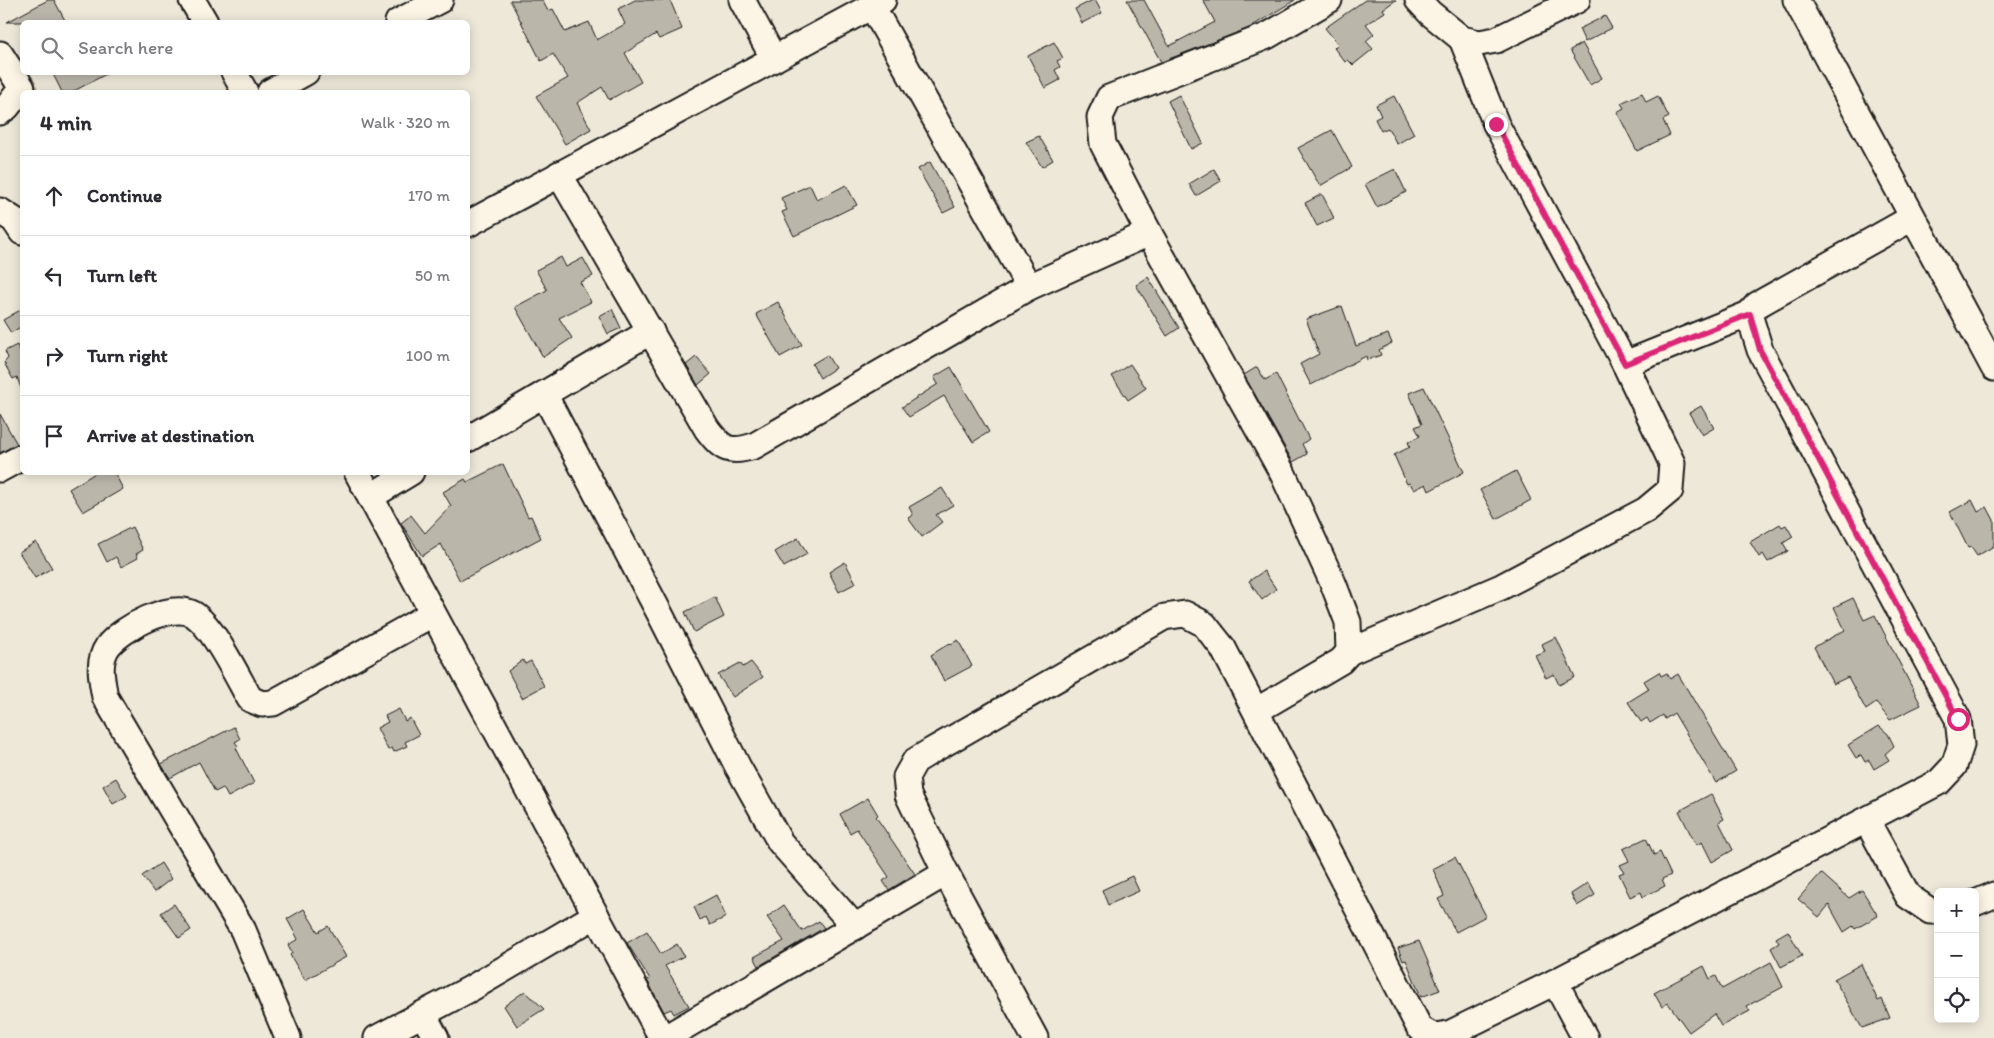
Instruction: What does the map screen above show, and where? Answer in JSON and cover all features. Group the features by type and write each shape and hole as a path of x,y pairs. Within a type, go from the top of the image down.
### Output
{"street":[{"path":"192,0 204,20"},
{"path":"402,20 440,0"},
{"path":"742,0 774,59"},
{"path":"1329,0 1267,36 1185,70 1109,98 1100,117 1103,144 1149,233 1283,474 1333,583 1348,622 1349,652"},
{"path":"1418,0 1430,14 1462,39 1479,42 1496,40 1578,0"},
{"path":"1796,0 1912,218 1985,331 1994,368"},
{"path":"470,223 878,3 1029,287"},
{"path":"1256,711 1341,661 1349,652 1501,587 1646,510 1670,490 1672,463 1625,364 1496,124 1462,39"},
{"path":"0,54 22,88 20,90"},
{"path":"236,75 244,90"},
{"path":"274,90 301,75"},
{"path":"0,112 7,107 20,91"},
{"path":"560,174 706,429 719,444 736,452 754,446 1029,287 1149,233"},
{"path":"0,211 14,220 20,229"},
{"path":"1625,364 1750,314 1757,305 1912,218"},
{"path":"1035,1038 946,873 908,795 906,777 915,761 1164,617 1185,614 1204,624 1223,648 1419,1027 1428,1035 1440,1036 1451,1033 1555,982 1939,782 1954,766 1961,745 1958,719 1760,350 1750,314"},
{"path":"470,438 650,331"},
{"path":"544,394 660,614 738,768 780,842 855,927"},
{"path":"0,469 20,458"},
{"path":"359,475 432,614 663,1038 946,873"},
{"path":"370,497 406,475"},
{"path":"288,1038 243,930 105,697 100,670 108,646 129,627 172,610 191,613 204,622 250,699 262,704 274,703 432,614"},
{"path":"1867,821 1908,896 1930,911 1934,911"},
{"path":"1979,901 1994,895"},
{"path":"377,1038 470,989 596,915"},
{"path":"1555,982 1585,1038"},
{"path":"423,1014 436,1038"}],"building":[{"path":"48,0 54,0 65,20 20,20 20,22 7,22"},
{"path":"510,0 542,0 548,11 553,9 565,32 589,22 597,40 625,24 618,9 635,0 670,0 682,29 659,39 656,34 625,53 641,82 609,100 602,87 577,103 591,129 565,144 536,96 568,78 553,54 541,61"},
{"path":"1095,0 1102,13 1082,23 1075,9"},
{"path":"1127,0 1144,0 1169,46 1215,22 1203,0 1295,0 1249,28 1161,62"},
{"path":"1365,0 1396,0 1383,9 1385,12 1366,24 1374,34 1366,41 1373,49 1353,65 1348,60 1345,62 1334,48 1338,44 1325,28"},
{"path":"1605,16 1612,28 1585,42 1579,29"},
{"path":"1054,42 1063,58 1057,61 1060,67 1055,70 1060,80 1045,88 1028,56"},
{"path":"1582,43 1602,78 1590,85 1570,50"},
{"path":"54,75 104,75 76,90 61,90"},
{"path":"1642,93 1646,102 1658,96 1669,117 1663,120 1670,135 1637,151 1617,112 1624,108 1621,103"},
{"path":"1179,95 1203,143 1191,149 1168,101"},
{"path":"1394,96 1414,134 1397,144 1388,128 1381,131 1375,119 1381,116 1376,105"},
{"path":"1332,130 1352,167 1320,186 1298,148"},
{"path":"1039,136 1053,160 1042,167 1026,142"},
{"path":"930,162 955,207 943,213 918,169"},
{"path":"1214,169 1221,181 1196,196 1189,184"},
{"path":"1395,169 1406,192 1377,207 1365,184"},
{"path":"810,185 817,200 846,185 857,205 794,236 782,212 787,210 781,198"},
{"path":"1322,194 1334,218 1317,226 1305,203"},
{"path":"561,257 566,267 583,258 593,276 580,282 591,302 559,318 572,338 543,357 515,307 547,290 536,270"},
{"path":"1148,277 1179,328 1167,336 1136,285"},
{"path":"778,302 802,345 780,357 756,314"},
{"path":"1342,306 1356,346 1388,334 1392,343 1379,350 1381,355 1367,360 1366,356 1311,385 1300,364 1319,354 1306,319"},
{"path":"612,309 621,328 608,334 599,316"},
{"path":"20,310 20,327 11,333 3,320"},
{"path":"17,345 20,352 20,385 17,377 13,379 4,363 8,358 5,351"},
{"path":"827,355 835,368 820,378 812,364"},
{"path":"696,357 711,374 698,385 686,365"},
{"path":"1130,364 1146,388 1128,400 1112,376"},
{"path":"951,367 989,432 973,442 944,396 909,417 902,407 938,384 934,377"},
{"path":"1257,367 1265,380 1276,374 1309,439 1302,444 1307,454 1293,462 1244,375"},
{"path":"1424,387 1464,472 1429,491 1426,484 1414,490 1410,483 1407,484 1394,455 1410,447 1408,442 1420,436 1415,427 1422,424 1409,393"},
{"path":"1701,406 1714,428 1702,435 1689,413"},
{"path":"0,414 17,444 0,453"},
{"path":"503,464 528,517 531,516 541,538 460,581 441,544 422,556 401,523 411,515 425,533 451,506 443,492 465,479 467,482"},
{"path":"1516,471 1531,500 1496,519 1480,490"},
{"path":"92,475 116,475 123,489 83,512 69,489"},
{"path":"942,488 953,505 936,515 942,522 922,537 908,518 913,515 909,507"},
{"path":"1972,500 1978,512 1987,507 1994,520 1994,546 1977,556 1971,547 1968,548 1950,512"},
{"path":"1780,524 1782,527 1786,525 1793,537 1783,543 1788,551 1768,562 1763,554 1759,557 1750,542"},
{"path":"132,527 143,550 136,554 138,558 121,567 116,557 107,562 98,544"},
{"path":"798,538 807,554 784,567 775,552"},
{"path":"36,542 52,568 35,578 19,552"},
{"path":"845,562 856,583 839,592 829,572"},
{"path":"1264,571 1276,589 1262,600 1249,581"},
{"path":"715,597 724,617 694,632 685,612"},
{"path":"1853,598 1864,620 1875,615 1921,705 1890,720 1876,703 1866,710 1848,677 1833,684 1814,647 1845,630 1834,607"},
{"path":"1556,637 1575,677 1559,685 1554,674 1546,678 1535,655 1545,651 1542,644"},
{"path":"958,640 972,666 944,681 931,655"},
{"path":"523,660 525,664 531,661 544,686 522,698 508,671"},
{"path":"751,662 763,677 733,697 718,675 740,663 743,667"},
{"path":"1659,672 1661,676 1667,673 1670,679 1678,674 1736,771 1716,783 1674,713 1665,719 1663,715 1650,723 1647,718 1641,722 1628,702 1649,689 1644,681"},
{"path":"399,709 405,721 410,718 419,735 405,742 407,746 394,752 392,748 388,750 377,728 388,722 385,716"},
{"path":"1879,726 1888,734 1894,746 1885,754 1889,760 1874,769 1869,760 1865,762 1861,755 1856,758 1848,745"},
{"path":"234,727 240,739 235,742 238,746 236,748 254,783 228,797 223,788 215,792 199,762 170,778 161,764"},
{"path":"116,778 127,796 113,804 103,786"},
{"path":"1711,794 1724,819 1719,822 1733,850 1712,862 1702,842 1696,845 1679,811"},
{"path":"868,798 878,815 876,817 915,874 889,890 883,881 889,877 857,829 850,833 840,814"},
{"path":"1646,838 1654,855 1660,852 1671,875 1662,879 1665,886 1643,897 1641,892 1630,897 1619,874 1624,872 1620,865 1629,861 1623,849"},
{"path":"1455,857 1486,916 1456,932 1438,899 1444,896 1433,869"},
{"path":"161,863 171,879 154,892 142,876"},
{"path":"1821,873 1849,898 1862,890 1878,916 1855,929 1853,926 1844,932 1829,905 1819,917 1798,899"},
{"path":"1132,876 1139,891 1108,905 1102,890"},
{"path":"1588,883 1595,895 1577,906 1571,894"},
{"path":"716,895 726,917 710,925 706,917 700,920 694,907"},
{"path":"174,904 191,930 179,938 161,913"},
{"path":"784,905 802,931 819,921 824,928 759,966 754,957 784,941 767,917"},
{"path":"304,909 318,932 328,926 346,957 305,980 290,955 292,953 288,945 298,939 287,919"},
{"path":"647,931 661,954 677,944 684,956 665,966 689,1006 674,1014 671,1009 664,1012 647,980 650,979 627,943"},
{"path":"1788,931 1802,956 1781,967 1771,948 1779,943 1776,938"},
{"path":"1419,941 1440,990 1421,997 1406,960 1403,961 1398,948"},
{"path":"1771,962 1783,987 1747,1006 1750,1011 1721,1026 1714,1014 1689,1032 1668,1003 1662,1007 1654,993 1704,966 1710,979 1716,976 1722,989"},
{"path":"1861,964 1878,1001 1882,999 1890,1018 1862,1028 1834,979"},
{"path":"525,991 544,1009 517,1026 504,1006"}],"route":[{"path":"1496,124 1625,364 1750,314 1760,350 1958,719"}]}
